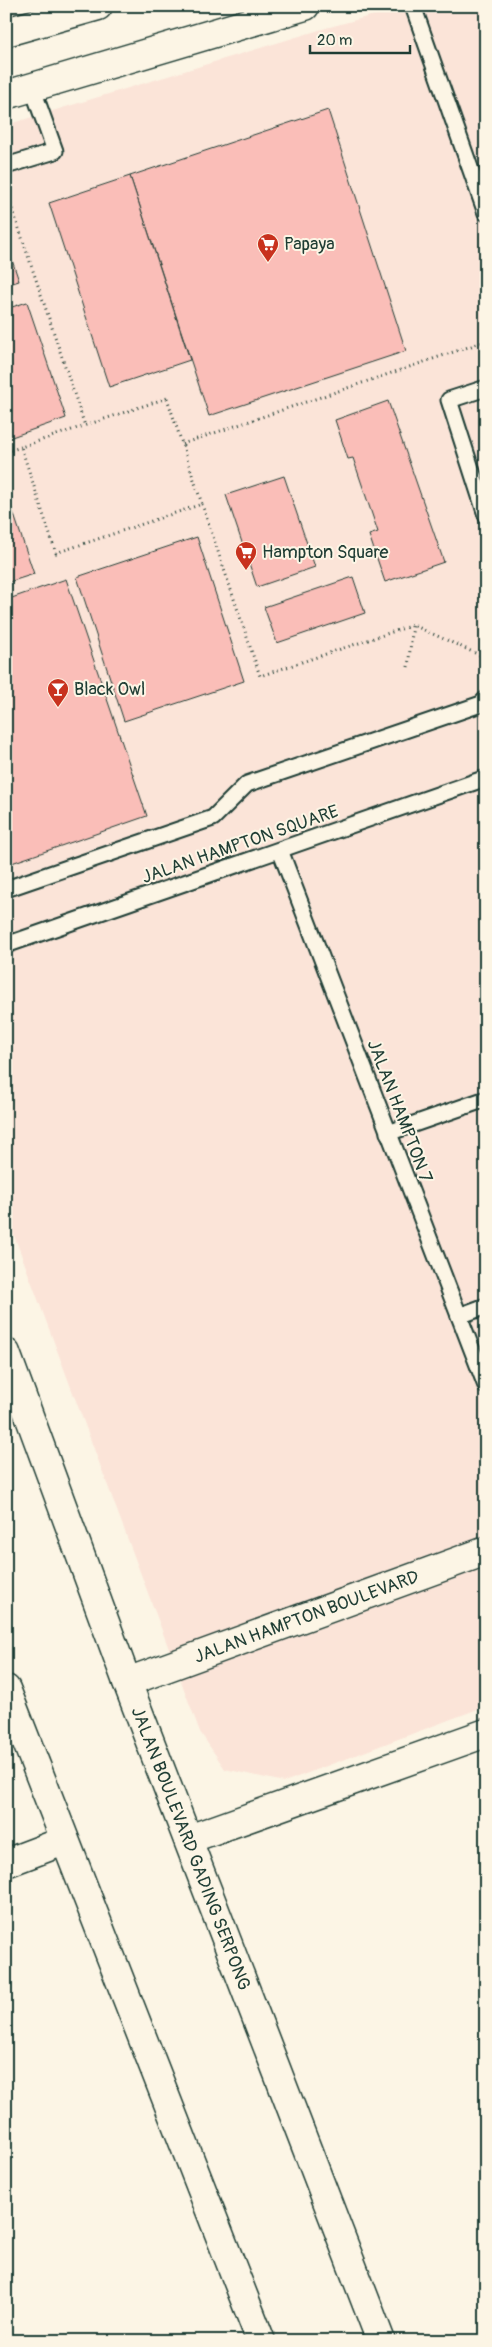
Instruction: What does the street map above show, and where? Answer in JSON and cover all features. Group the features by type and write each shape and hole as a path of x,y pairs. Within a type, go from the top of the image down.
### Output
{"main road":[{"path":"6,32 98,6"},
{"path":"6,96 305,6"},
{"name":"JALAN BOULEVARD GADING SERPONG","path":"6,1353 127,1682 381,2341"},
{"name":"JALAN HAMPTON BOULEVARD","path":"127,1682 486,1551"},
{"path":"6,1689 261,2341"},
{"path":"189,1839 275,1810 486,1733"},
{"path":"6,1864 64,1841"}],"lane":[{"path":"413,6 486,213"},
{"path":"6,166 55,152 32,88"},
{"path":"486,388 449,400 486,515"},
{"path":"6,889 213,818 247,784 481,704 486,699"},
{"name":"JALAN HAMPTON SQUARE","path":"6,945 486,778"},
{"name":"JALAN HAMPTON 7","path":"280,850 486,1386"},
{"path":"388,1133 486,1098"},
{"path":"459,1316 486,1306"}],"path":[{"path":"6,190 85,426"},
{"path":"182,444 486,341"},
{"path":"6,452 167,398 260,676 413,625 486,658"},
{"path":"21,448 56,553 202,504"},
{"path":"408,667 413,625"}],"shaded area":[{"path":"407,6 486,6 486,1706 284,1782 225,1769 200,1732 6,1214 6,125 326,28"}],"building":[{"name":"Papaya","path":"328,110 406,351 209,416 130,176"},
{"path":"130,176 190,360 109,387 49,203"},
{"path":"6,242 19,281 6,285"},
{"path":"27,302 66,418 6,439 6,309"},
{"path":"388,401 444,562 385,582 369,535 378,532 353,458 348,459 335,420"},
{"path":"284,476 315,567 257,587 226,495"},
{"path":"6,491 34,574 6,583"},
{"path":"197,537 244,681 124,721 77,577"},
{"path":"353,577 365,613 277,643 264,607"},
{"name":"Black Owl","path":"66,579 147,816 6,865 6,600"}],"place":[{"name":"Papaya","path":"268,263"},
{"name":"Hampton Square","path":"246,571"},
{"name":"Black Owl","path":"58,708"}]}
